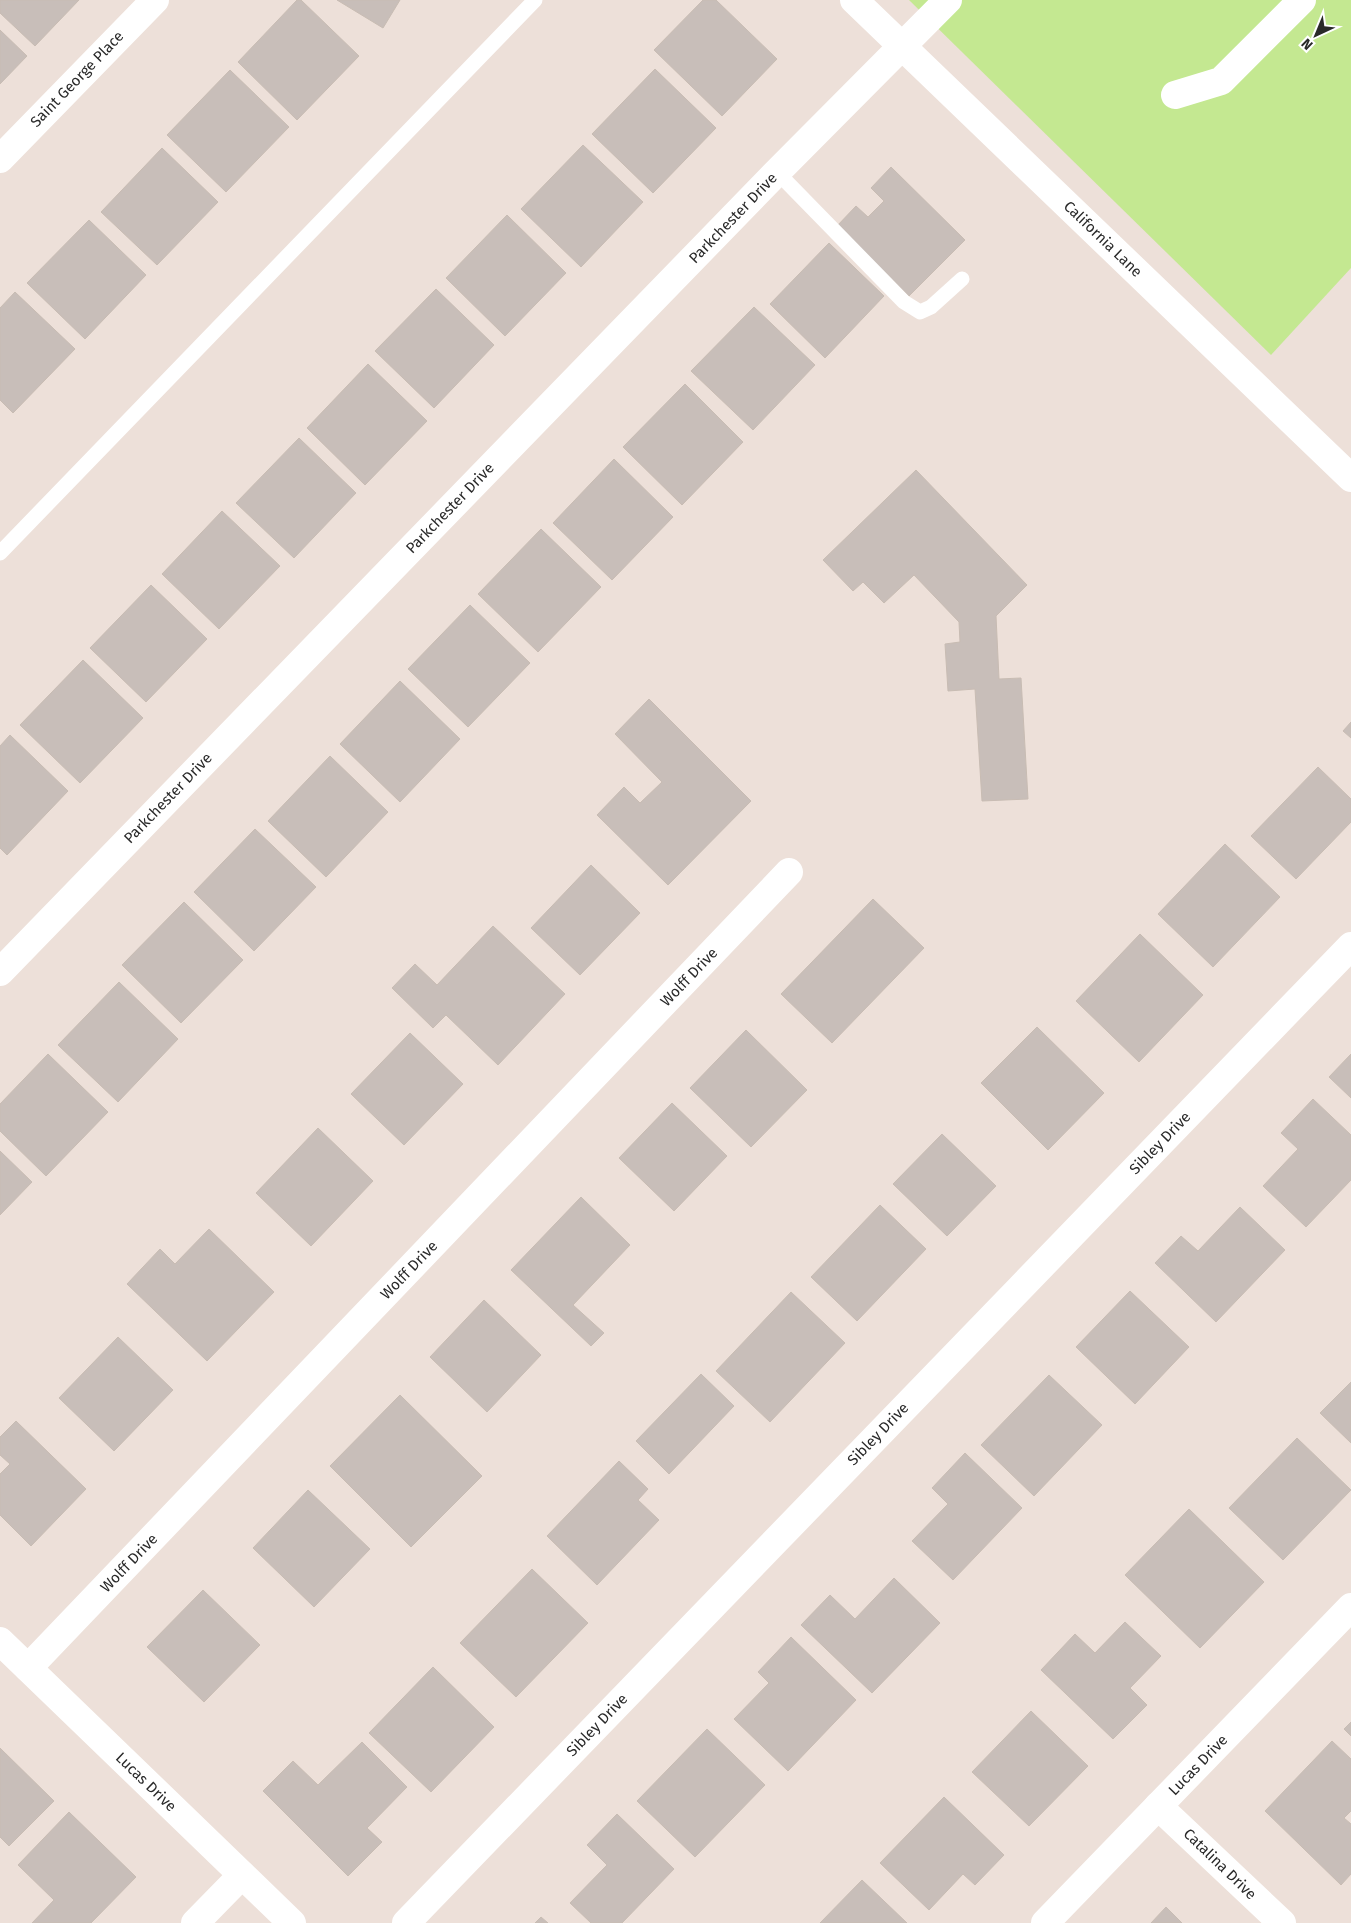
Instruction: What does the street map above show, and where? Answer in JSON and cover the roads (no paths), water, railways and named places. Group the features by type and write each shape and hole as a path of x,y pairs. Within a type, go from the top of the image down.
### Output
{"street":[{"name":"Saint George Place","path":"0,159 155,0"},
{"name":"California Lane","path":"854,0 1351,478"},
{"name":"Parkchester Drive","path":"0,972 777,172 948,0"},
{"path":"1175,95 1220,81 1302,0"},
{"name":"Wolff Drive","path":"28,1668 789,872"},
{"name":"Sibley Drive","path":"406,1923 1351,946"},
{"name":"Lucas Drive","path":"1045,1923 1351,1607"},
{"name":"Lucas Drive","path":"0,1641 292,1923"},
{"name":"Catalina Drive","path":"1158,1806 1282,1923"},
{"path":"195,1923 242,1875"}],"lane":[{"path":"0,553 535,0"},
{"path":"777,172 904,302 920,312 931,307 962,279"}]}
